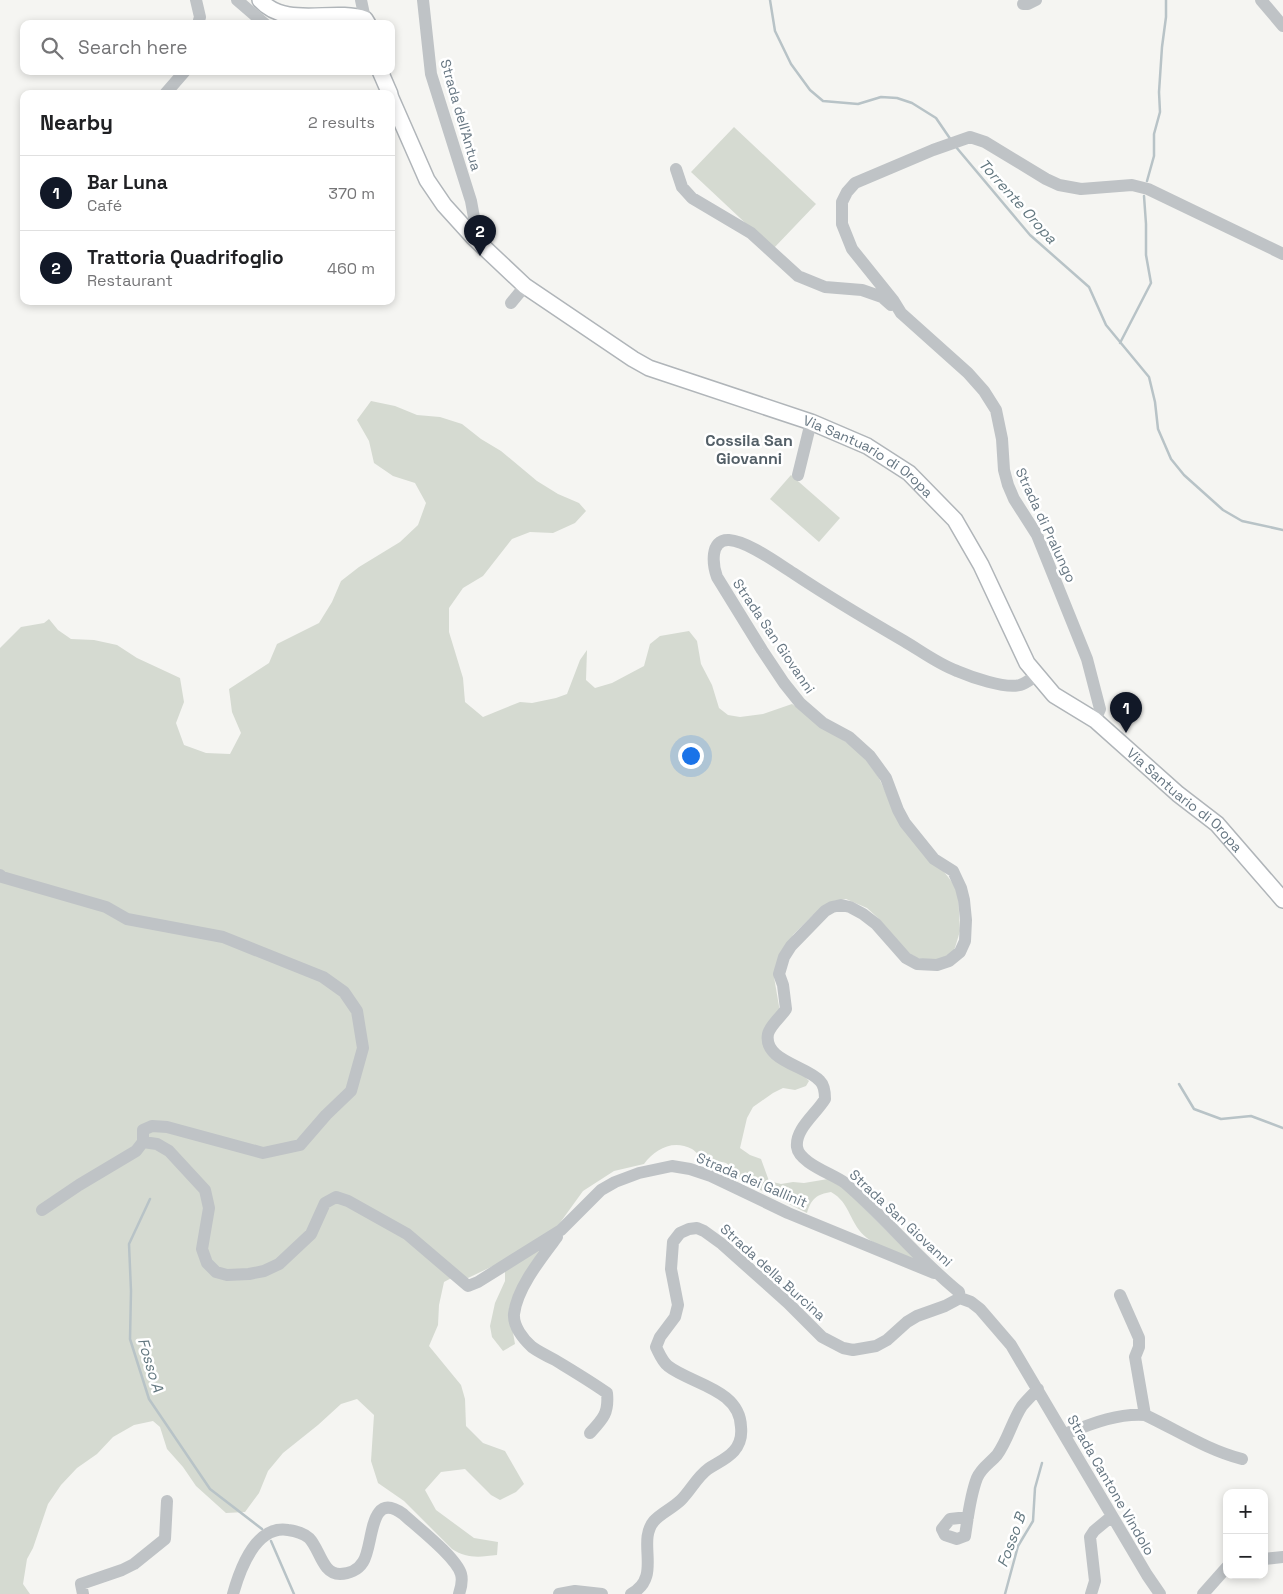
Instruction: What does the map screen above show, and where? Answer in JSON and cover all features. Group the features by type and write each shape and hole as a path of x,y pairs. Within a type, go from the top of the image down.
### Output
{"main road":[{"path":"260,0 273,10 283,14 325,20 354,16 364,20"},
{"path":"382,75 388,90"},
{"name":"Via Santuario di Oropa","path":"395,107 427,180 444,205 473,237 525,286 649,368 811,422 867,446 909,473 955,520 981,566 1027,663 1036,676 1054,695 1095,720 1178,794 1217,824 1283,900"}],"street":[{"path":"196,0 199,20"},
{"path":"237,0 260,20"},
{"path":"361,0 366,20"},
{"name":"Strada dell'Antua","path":"423,0 431,74 471,202 475,224 473,237"},
{"path":"1261,0 1283,26"},
{"path":"168,90 182,75"},
{"name":"Strada di Pralungo","path":"1095,720 1100,709 1087,659 1037,535 1014,499 1008,485 1004,470 1002,439 996,410 984,391 968,373 901,313 893,300 852,249 842,224 842,202 847,192 855,183 933,150 970,137 985,142 1059,185 1081,189 1132,184 1148,189 1283,254"},
{"path":"676,169 682,187 692,198 751,233 798,276 825,287 862,290 882,297 901,313"},
{"path":"510,303 525,286"},
{"path":"798,475 811,422"},
{"name":"Strada San Giovanni","path":"960,1298 959,1292 939,1276 844,1182 801,1156 797,1149 798,1135 826,1099 825,1091 821,1081 783,1060 775,1053 770,1046 768,1034 771,1027 786,1009 783,985 779,974 784,957 791,946 825,911 841,905 850,907 876,924 906,958 917,964 937,966 949,961 960,952 965,941 966,920 961,888 953,871 934,859 905,823 886,778 870,756 849,737 812,714 784,684 717,577 714,568 714,552 719,544 725,540 731,540 753,549 850,610 956,671 1018,686 1036,676"},
{"path":"0,875 106,907 127,919 223,937 323,977 344,992 357,1011 364,1048 351,1091 326,1115 300,1145 263,1153 167,1127 152,1126 144,1130 143,1142 136,1151 79,1185 42,1210"},
{"name":"Strada dei Gallinit","path":"143,1142 157,1144 169,1151 205,1190 209,1208 202,1249 207,1263 216,1272 227,1275 264,1271 279,1264 311,1234 325,1203 336,1197 348,1201 407,1234 468,1286 478,1282 561,1230 602,1190 615,1182 639,1173 672,1166 711,1176 788,1212 939,1276"},
{"name":"Strada della Burcina","path":"632,1594 641,1587 648,1571 648,1533 654,1521 680,1501 707,1470 733,1452 742,1438 741,1421 726,1398 670,1368 662,1360 656,1347 660,1337 675,1316 678,1305 671,1269 673,1242 680,1233 689,1228 697,1228 722,1244 788,1303 822,1337 843,1348 853,1350 876,1346 887,1340 907,1322 917,1316 945,1306 960,1298"},
{"path":"561,1230 521,1292 514,1314 518,1329 524,1340 607,1393 608,1408 600,1422 590,1433"},
{"path":"1120,1295 1139,1338 1136,1357 1145,1415"},
{"name":"Strada Cantone Vindolo","path":"960,1298 971,1302 980,1309 1011,1345 1160,1594"},
{"path":"968,1517 977,1477 997,1454 1021,1408 1038,1389"},
{"path":"1065,1434 1112,1418 1135,1414 1145,1415 1203,1445 1242,1459"},
{"path":"83,1594 81,1584 134,1564 165,1539 167,1501"},
{"path":"233,1594 244,1565 253,1549 263,1537 272,1531 281,1529 302,1533 310,1540 327,1568 333,1573 351,1572 364,1561 378,1513 384,1508 390,1507 403,1514 449,1558 461,1574 462,1587 459,1594"},
{"path":"1091,1594 1095,1582 1090,1536 1112,1516"},
{"path":"1268,1559 1283,1557"},
{"path":"1203,1594 1223,1572"},
{"path":"559,1594 575,1591 602,1594"}],"shaded area":[{"path":"734,127 816,204 773,249 691,172"},
{"path":"371,401 395,406 417,415 440,417 462,424 481,439 501,451 537,481 558,494 579,503 586,511 575,523 553,533 530,532 512,539 483,576 463,588 449,608 449,632 463,678 465,702 483,717 520,702 532,703 567,694 580,660 587,650 586,680 595,688 612,683 644,666 650,644 660,636 689,631 697,641 701,664 712,685 719,708 728,715 740,717 763,714 792,704 853,747 866,760 879,778 891,804 952,882 958,893 960,931 954,951 941,959 917,958 907,952 867,908 846,899 834,901 812,916 793,935 774,977 780,1012 763,1033 809,1081 806,1086 795,1090 783,1088 753,1107 747,1118 740,1148 750,1155 761,1159 769,1181 781,1184 828,1179 845,1189 917,1261 867,1238 857,1226 843,1202 831,1192 815,1198 810,1204 807,1213 738,1179 730,1166 724,1162 704,1159 685,1146 671,1145 665,1147 653,1154 644,1164 614,1171 583,1191 541,1249 511,1321 515,1344 503,1351 492,1337 490,1326 495,1303 505,1281 505,1269 493,1266 468,1278 457,1275 444,1282 439,1305 438,1325 429,1346 461,1385 465,1399 466,1426 483,1443 505,1451 524,1484 516,1492 500,1500 491,1495 465,1469 441,1472 425,1490 436,1510 474,1538 498,1542 497,1555 468,1556 452,1549 404,1501 378,1483 371,1461 374,1415 357,1399 341,1404 283,1453 268,1471 259,1493 245,1512 226,1513 196,1486 167,1449 160,1427 153,1421 134,1425 113,1437 97,1454 77,1468 61,1485 48,1504 33,1548 27,1559 23,1584 30,1594 0,1594 0,648 21,627 44,623 49,619 58,630 71,639 94,640 117,645 137,658 180,678 184,702 176,723 184,745 206,753 230,754 241,733 232,712 229,689 269,663 277,644 319,623 332,602 341,581 359,567 400,542 418,525 426,503 415,483 393,476 374,463 369,441 357,420"},
{"path":"791,475 840,518 819,542 770,499"}],"waterway":[{"name":"Torrente Oropa","path":"770,0 775,31 791,64 810,90 823,101 858,104 881,97 897,98 912,103 936,118 951,140"},
{"path":"1147,181 1154,156 1154,134 1160,112 1159,92 1166,0"},
{"name":"Torrente Oropa","path":"956,147 1030,235 1089,287 1106,325 1149,377 1155,402 1158,429 1171,459 1184,475 1223,510 1242,521 1283,530"},
{"path":"1120,343 1151,283 1146,255 1144,196"},
{"path":"1179,1084 1194,1109 1221,1119 1251,1116 1283,1128"},
{"name":"Fosso A","path":"150,1199 129,1244 131,1291 130,1339 149,1399 210,1489 262,1529"},
{"name":"Fosso B","path":"1005,1594 1018,1546 1033,1521 1035,1488 1042,1463"},
{"name":"Fosso A","path":"271,1541 294,1594"}],"place":[{"name":"Trattoria Quadrifoglio","path":"480,256"},
{"name":"Bar Luna","path":"1126,733"}],"district":[{"name":"Cossila San Giovanni","path":"749,449"}]}
